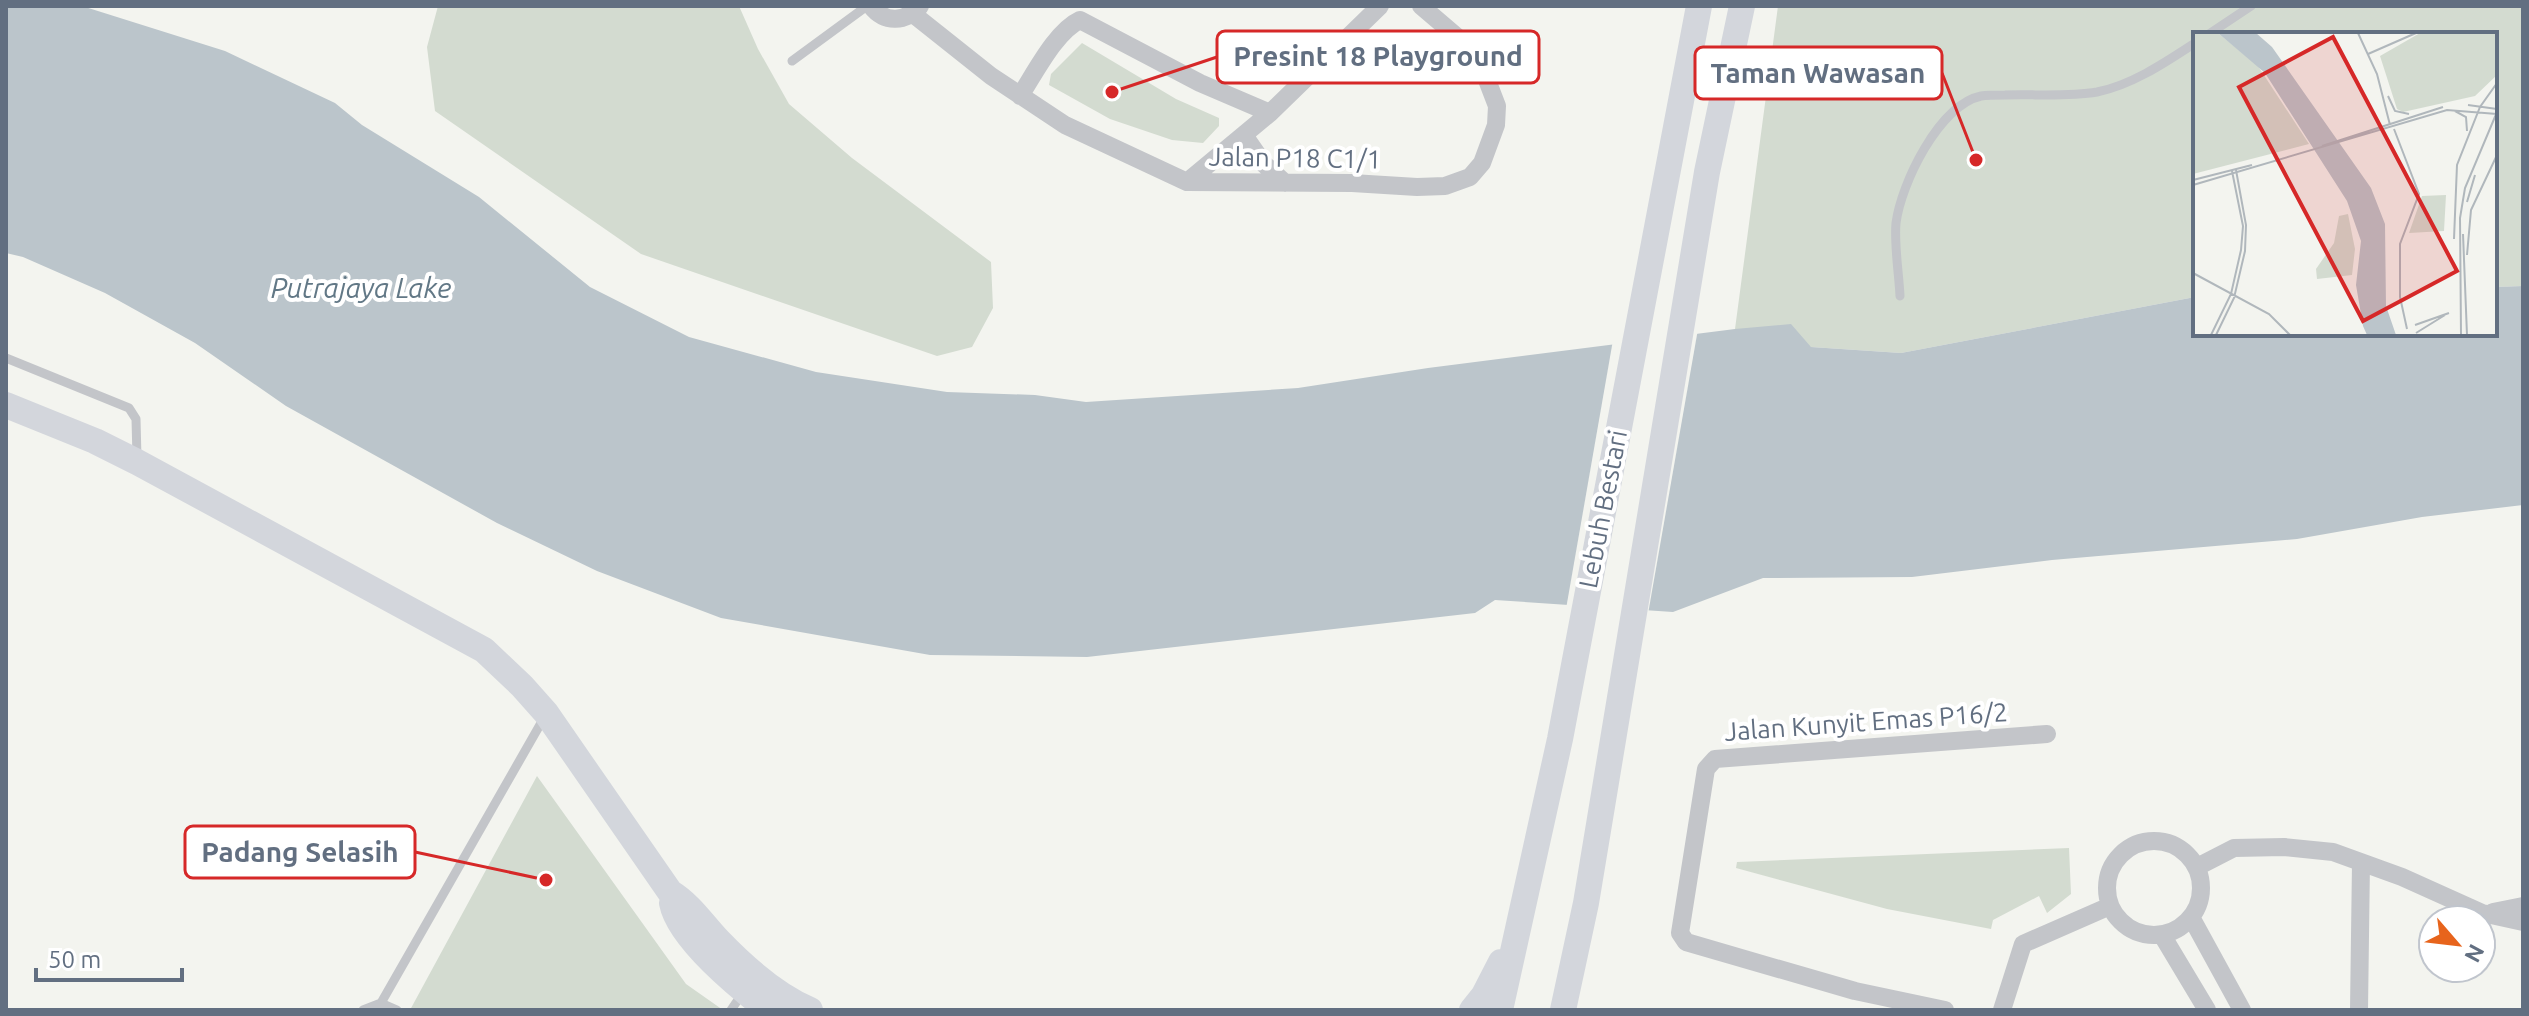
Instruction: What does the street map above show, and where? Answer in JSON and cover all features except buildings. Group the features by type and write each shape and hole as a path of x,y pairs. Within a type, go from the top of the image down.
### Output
{"main road":[{"name":"Lebuh Bestari","path":"1500,1010 1560,739 1699,6"},
{"name":"Lebuh Bestari","path":"1563,1010 1586,903 1707,172 1742,6"},
{"path":"6,405 95,441 137,462 484,650 546,713 670,892 686,902 718,940 755,975 810,1010"},
{"path":"670,892 674,913 737,1001 768,1010"},
{"path":"1574,1010 1586,903"},
{"path":"1472,1010 1484,995 1519,926"}],"street":[{"path":"869,6 881,16 897,20 917,10"},
{"path":"1187,182 1270,113 1380,6"},
{"name":"Jalan P18 C1/1","path":"917,10 991,76 1065,125 1187,182 1445,186 1470,177 1482,163 1496,125 1497,106 1487,80 1462,41 1421,6"},
{"path":"1020,96 1054,44 1073,23 1080,20 1200,83 1270,113"},
{"path":"1244,135 1264,164 1285,183"},
{"name":"Jalan Kunyit Emas P16/2","path":"1945,1010 1855,991 1686,942 1680,933 1706,769 1715,759 2047,734"},
{"path":"2159,840 2174,844 2188,854 2197,867 2202,893 2198,906 2183,926 2162,935 2146,935 2131,930 2118,920 2110,906 2107,890 2109,874 2116,860 2128,848 2159,840"},
{"path":"2197,867 2234,848 2284,847 2333,852 2402,877 2462,904"},
{"path":"2359,1010 2361,862"},
{"path":"2002,1010 2023,944 2110,906"},
{"path":"2497,910 2523,906"},
{"path":"2497,916 2523,922"},
{"path":"2191,917 2242,1010"},
{"path":"2162,935 2207,1010"}],"lane":[{"path":"792,61 869,6"},
{"path":"2212,32 2251,6"},
{"path":"1900,296 1896,223 1906,189 1920,156 1938,129 1959,106 1980,96 2097,91 2130,80 2193,44"},
{"path":"6,358 129,408 136,419 137,462"},
{"path":"363,1010 381,1003 546,713"},
{"path":"381,1003 397,1010"}],"shaded area":[{"path":"438,6 739,6 758,49 789,104 852,158 991,262 993,308 972,347 937,356 641,254 435,111 427,47"},
{"path":"1778,6 2523,6 2523,286 2497,287 2497,32 2193,32 2193,297 1901,353 1811,347 1735,329"},
{"path":"1082,43 1176,99 1219,118 1219,126 1203,143 1172,140 1110,119 1049,85 1051,74"},
{"path":"537,776 686,984 723,1010 410,1010"},
{"path":"2069,848 2071,894 2047,913 2039,896 1993,920 1991,929 1887,909 1736,868 1737,862"}],"water":[{"name":"Putrajaya Lake","path":"6,6 82,6 225,51 335,103 362,125 479,197 590,287 689,337 816,372 947,392 1035,395 1086,402 1298,388 1428,368 1791,324 1811,347 1901,353 2193,297 2193,336 2497,336 2497,287 2523,286 2523,505 2422,517 2297,539 2052,560 1912,577 1763,578 1673,612 1495,600 1475,613 1087,657 930,655 721,618 597,571 497,523 286,406 195,343 105,293 23,257 6,253"}],"pier":[{"path":"1698,329 1648,614 1566,609 1613,340"}],"place":[{"name":"Presint 18 Playground","path":"1112,92"},
{"name":"Taman Wawasan","path":"1976,160"},
{"name":"Padang Selasih","path":"546,880"}]}
